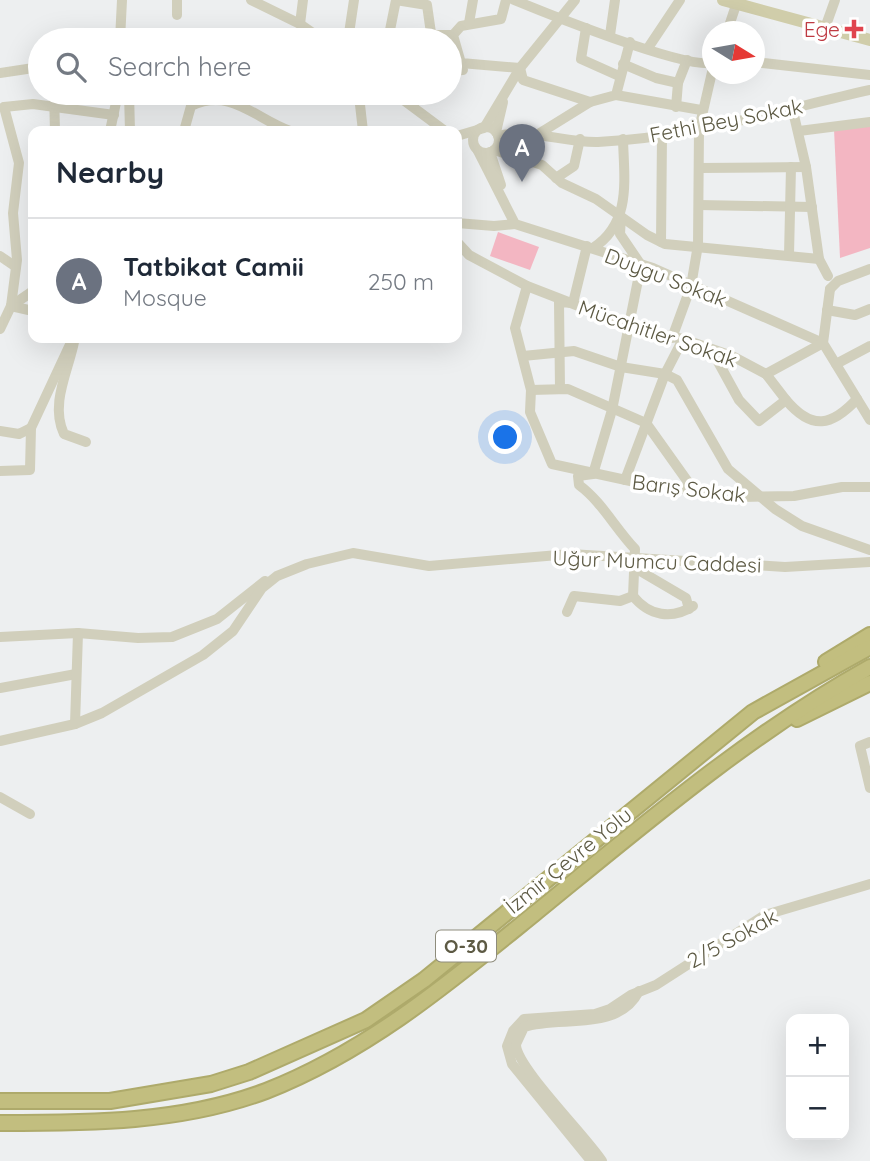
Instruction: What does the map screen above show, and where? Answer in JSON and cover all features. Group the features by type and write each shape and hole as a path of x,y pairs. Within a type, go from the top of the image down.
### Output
{"highway":[{"path":"753,712 870,635"},
{"name":"İzmir Çevre Yolu","path":"0,1101 110,1101 211,1084 249,1072 366,1020 424,980 753,712 870,647"},
{"name":"İzmir Çevre Yolu","path":"0,1123 156,1119 265,1091 332,1061 430,998 710,772 817,697 870,667"},
{"path":"761,736 870,683"}],"main road":[{"path":"736,3 825,29 869,36"}],"street":[{"path":"121,28 122,0"},
{"path":"177,0 177,15"},
{"path":"251,0 264,4 306,28"},
{"path":"300,24 303,0"},
{"path":"349,28 352,0"},
{"path":"390,28 396,0 427,5 430,28"},
{"path":"469,23 473,0"},
{"path":"459,28 469,23 501,19 506,0"},
{"path":"514,0 586,28 687,60 702,62"},
{"path":"513,220 477,149 474,135 484,128 520,68 575,0"},
{"path":"610,35 615,0"},
{"path":"648,48 680,0"},
{"path":"825,29 835,0"},
{"path":"730,21 736,3"},
{"path":"586,28 581,59 619,75"},
{"path":"616,95 619,75 630,42"},
{"path":"676,107 678,83 687,60"},
{"path":"462,63 520,68"},
{"path":"765,63 870,75"},
{"path":"623,64 656,78 678,83"},
{"path":"520,68 523,80 590,102"},
{"path":"0,73 28,69"},
{"path":"625,480 665,374 691,286 698,246 699,129 709,84"},
{"name":"Fethi Bey Sokak","path":"497,134 540,133 595,142 662,135 870,90"},
{"path":"492,151 498,144 497,134 505,91"},
{"path":"540,133 590,102 616,95 701,110"},
{"path":"0,329 11,306 16,267 13,213 19,163 2,105 28,104"},
{"path":"39,105 114,115"},
{"path":"111,126 116,105"},
{"path":"130,105 131,126"},
{"path":"185,126 193,105"},
{"path":"240,105 280,126"},
{"path":"362,105 363,126"},
{"path":"413,106 439,126"},
{"path":"52,107 54,126"},
{"path":"792,107 806,167 819,259 828,276 834,276 823,343 870,419"},
{"path":"799,131 870,122"},
{"path":"462,135 484,128 497,134"},
{"path":"661,242 662,135"},
{"path":"556,178 574,166 580,139"},
{"path":"622,139 624,203 620,234 641,265 612,410 593,474 578,476 579,485 596,498 615,528 635,549 634,596 647,609 657,613 673,615 691,607 686,598 635,564"},
{"path":"462,140 477,149 541,164 556,178 596,199 661,242 819,259"},
{"path":"492,151 513,220"},
{"path":"789,255 791,167"},
{"path":"700,168 806,167"},
{"path":"699,205 812,207"},
{"path":"560,389 559,302 573,303 590,247 601,243 621,216"},
{"name":"Duygu Sokak","path":"462,223 494,226 513,220 641,265 763,314 823,343"},
{"name":"Mücahitler Sokak","path":"462,248 468,255 527,286 628,325 711,349 766,373"},
{"path":"0,256 16,267"},
{"path":"834,285 870,269"},
{"path":"527,286 515,328 531,390 568,388 646,423 692,489"},
{"path":"11,306 28,294"},
{"path":"11,306 28,310"},
{"path":"827,310 855,315 870,309"},
{"path":"0,471 30,470 31,428 72,343"},
{"path":"73,343 57,405 59,424 64,434 72,440 86,442"},
{"path":"823,343 766,373 786,400 803,416 827,423 840,418 857,399"},
{"path":"836,364 870,346"},
{"path":"711,349 738,400 759,421 786,400"},
{"path":"523,356 574,351 621,367 665,374 677,380 728,469 802,526 870,550"},
{"name":"Barış Sokak","path":"531,390 530,412 552,464 625,480 742,497 794,496 842,487 870,487"},
{"path":"0,431 19,434 31,428"},
{"name":"Uğur Mumcu Caddesi","path":"0,741 75,724 102,713 203,655 233,631 262,588 277,576 307,564 353,553 429,566 570,554 635,564 722,561 785,567 870,562"},
{"path":"0,638 78,633 138,638 172,637 217,619 259,583 277,576"},
{"path":"567,612 574,596 620,601 634,596"},
{"path":"75,724 78,633"},
{"path":"0,688 76,674"},
{"path":"869,786 860,746 870,741"},
{"path":"0,797 30,814"},
{"name":"2/5 Sokak","path":"591,1161 507,1055 509,1039 524,1018 595,1014 610,1009 639,991 656,985 765,915 870,884"},
{"name":"2/5 Sokak","path":"602,1161 570,1118 523,1065 516,1044 524,1027 603,1018 634,1002 639,991"}],"shaded area":[{"path":"870,126 870,248 840,258 834,129"},
{"path":"498,232 539,247 530,270 490,256"}],"place":[{"name":"Ege","path":"854,29"},
{"name":"Tatbikat Camii","path":"522,182"}]}
